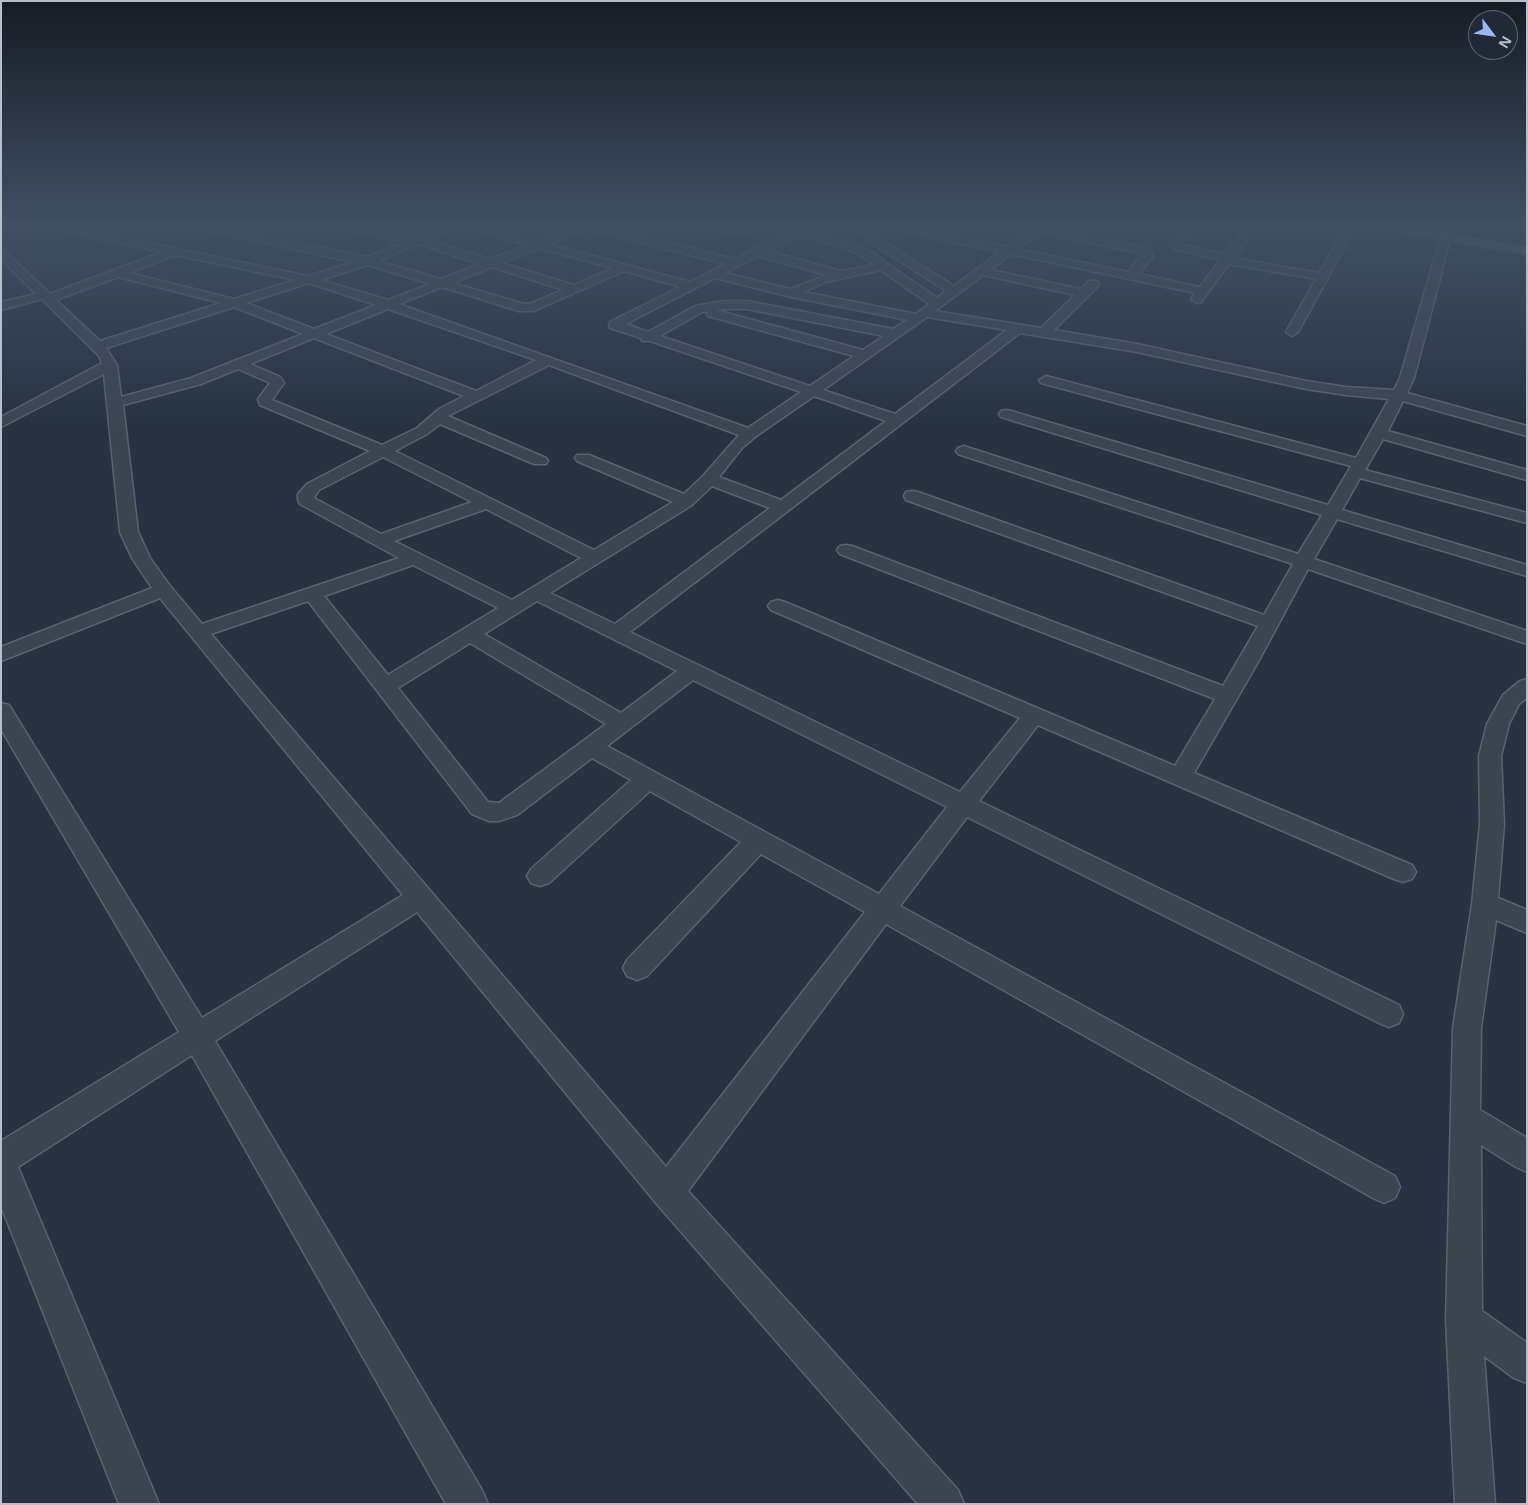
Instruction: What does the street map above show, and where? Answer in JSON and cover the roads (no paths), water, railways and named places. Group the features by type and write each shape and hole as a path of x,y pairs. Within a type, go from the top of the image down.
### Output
{"street":[{"path":"42,293 104,356 115,403 129,532 141,558 163,590 667,1192 944,1504"},
{"path":"1,306 57,293"},
{"path":"196,293 234,303 477,396"},
{"path":"1,405 6,421 104,356 234,303 266,293"},
{"path":"352,293 548,360 750,434"},
{"path":"115,403 186,384 414,293"},
{"path":"476,293 527,308 534,307 565,293"},
{"path":"678,293 615,325 647,338 898,420"},
{"path":"793,293 926,312 1137,348 1306,385 1346,391 1398,395 1527,430"},
{"path":"908,293 926,312"},
{"path":"384,687 686,501 709,480 737,445 750,434 896,334 951,293"},
{"path":"1044,333 1084,293"},
{"path":"1292,332 1315,293"},
{"path":"1180,777 1379,433 1407,378 1430,293"},
{"path":"647,338 699,309 717,305 747,305 896,334"},
{"path":"699,309 865,355"},
{"path":"616,633 781,506 1017,329"},
{"path":"514,608 414,559 306,500 306,494 312,487 385,452 429,427 437,416 548,360"},
{"path":"238,364 275,380 277,383 265,399 265,402 270,405 385,452 596,558"},
{"path":"1046,380 1527,518"},
{"path":"1006,414 1527,571"},
{"path":"437,416 540,461"},
{"path":"1379,433 1527,475"},
{"path":"964,451 1303,562 1527,638"},
{"path":"583,458 686,501"},
{"path":"709,480 781,506"},
{"path":"912,496 1269,623"},
{"path":"380,540 486,503"},
{"path":"846,550 1228,696"},
{"path":"198,632 414,559"},
{"path":"1,655 163,590"},
{"path":"312,593 480,808 489,812 509,809 692,670"},
{"path":"537,594 1389,1014"},
{"path":"778,606 1403,872"},
{"path":"470,635 622,723"},
{"path":"1476,1504 1464,1320 1464,1118 1468,1028 1486,904 1492,824 1490,756 1498,724 1512,700 1527,686"},
{"path":"1,710 197,1036 468,1504"},
{"path":"667,1192 962,804 1035,714"},
{"path":"590,747 1384,1187"},
{"path":"540,876 648,779"},
{"path":"637,968 758,841"},
{"path":"1,1160 420,896"},
{"path":"1486,904 1527,922"},
{"path":"1464,1118 1527,1156"},
{"path":"1,1165 139,1504"},
{"path":"1464,1320 1527,1365"}]}
